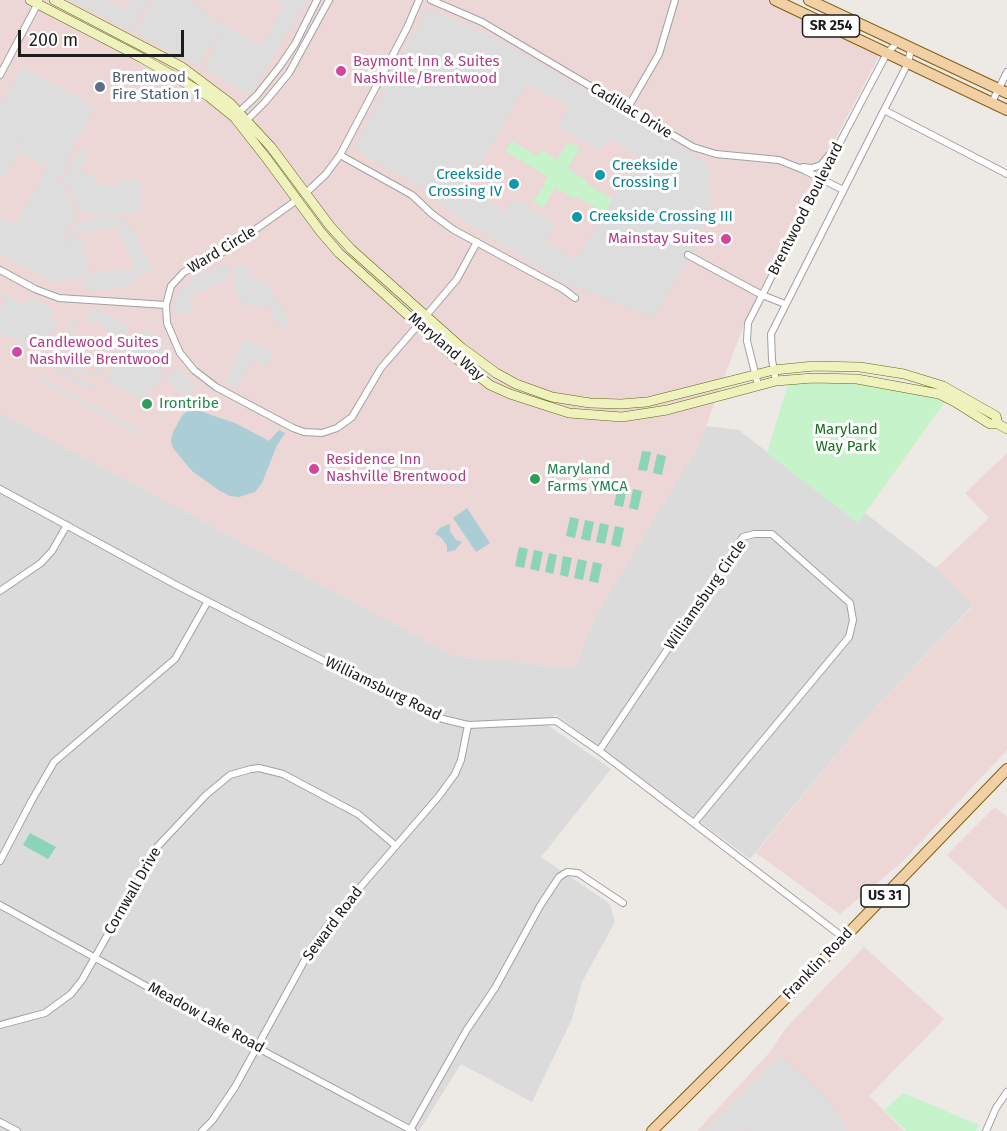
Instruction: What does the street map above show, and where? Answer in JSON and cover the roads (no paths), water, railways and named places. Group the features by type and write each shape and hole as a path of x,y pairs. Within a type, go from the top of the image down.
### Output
{"main road":[{"name":"Maryland Way","path":"54,0 182,67 213,89 243,124 297,200 339,253 422,320 496,374 516,384 552,397 621,404 657,400 774,370 814,366 860,367 904,374 944,386 996,416 1004,427"},
{"name":"SR 254","path":"775,0 1007,110"},
{"name":"SR 254","path":"809,0 1003,91"},
{"name":"Maryland Way","path":"35,1 200,91 236,115"},
{"path":"117,45 130,40"},
{"name":"Maryland Way","path":"243,124 271,147 330,226 422,320 453,356 490,385 519,398 569,413 622,417 659,412 776,381 813,378 857,379 939,394 990,424 1004,427"},
{"path":"297,200 306,193"},
{"path":"490,385 496,374"},
{"path":"902,386 904,374"},
{"path":"657,400 659,412"},
{"path":"605,417 606,404"},
{"name":"Franklin Road","path":"652,1131 1007,769"}],"street":[{"path":"236,115 280,66 295,44 317,0"},
{"path":"243,124 266,102 290,73 329,0"},
{"path":"306,193 326,174 340,155 407,28 419,0"},
{"name":"Cadillac Drive","path":"431,0 482,22 627,109 703,151 721,155 771,158 795,166 843,190"},
{"path":"627,109 659,54 675,0"},
{"path":"0,75 35,1"},
{"name":"Brentwood Boulevard","path":"758,385 747,341 748,323 887,53 898,42"},
{"name":"Brentwood Boulevard","path":"776,381 771,334 885,110 908,63 911,49"},
{"path":"992,102 1003,91 1007,72"},
{"path":"885,110 1007,174"},
{"path":"795,166 812,168 821,165 838,146"},
{"path":"340,155 412,195 454,230 563,289 575,298"},
{"name":"Ward Circle","path":"166,305 171,286 184,272 225,251 297,200"},
{"path":"0,270 35,289 59,298 166,305 167,323 173,341 197,373 216,387 298,430 322,433 338,428 352,417 381,368 457,279 477,242"},
{"path":"688,255 762,295 785,304"},
{"name":"Williamsburg Road","path":"0,489 418,710 443,719 468,724 556,721 694,823 843,938"},
{"path":"0,591 41,563 52,551 66,525"},
{"name":"Williamsburg Circle","path":"599,752 743,537 754,534 772,534 850,603 853,620 849,637 694,823"},
{"path":"0,861 54,762 175,658 208,601"},
{"name":"Seward Road","path":"202,1131 235,1087 312,947 331,921 439,796 455,774 462,760 468,724"},
{"name":"Cornwall Drive","path":"0,1025 45,1013 71,994 96,957 158,846 218,783 236,773 259,768 283,774 358,814 396,846"},
{"path":"412,1130 466,1031 495,988 540,906 559,877 567,872 578,873 623,903"},
{"name":"Meadow Lake Road","path":"0,904 256,1047 412,1130"},
{"path":"986,1131 996,1108 1007,1092"},
{"path":"0,1122 17,1131"}],"water":[{"path":"197,410 235,423 269,441 279,430 285,433 277,445 262,483 255,492 239,497 220,491 192,471 173,448 171,441 173,432 182,416 186,412"},
{"path":"467,508 490,543 476,552 453,518"},
{"path":"450,524 450,531 456,540 462,542 455,550 447,552 447,546 442,538 435,534 441,527"}],"place":[{"name":"Baymont Inn & Suites Nashville/Brentwood","path":"341,71"},
{"name":"Brentwood Fire Station 1","path":"100,87"},
{"name":"Creekside Crossing I","path":"600,175"},
{"name":"Creekside Crossing IV","path":"514,184"},
{"name":"Creekside Crossing III","path":"577,217"},
{"name":"Mainstay Suites","path":"726,239"},
{"name":"Candlewood Suites Nashville Brentwood","path":"17,352"},
{"name":"Irontribe","path":"147,404"},
{"name":"Residence Inn Nashville Brentwood","path":"314,469"},
{"name":"Maryland Farms YMCA","path":"535,479"}],"park label":[{"name":"Maryland Way Park","path":"846,438"}]}
